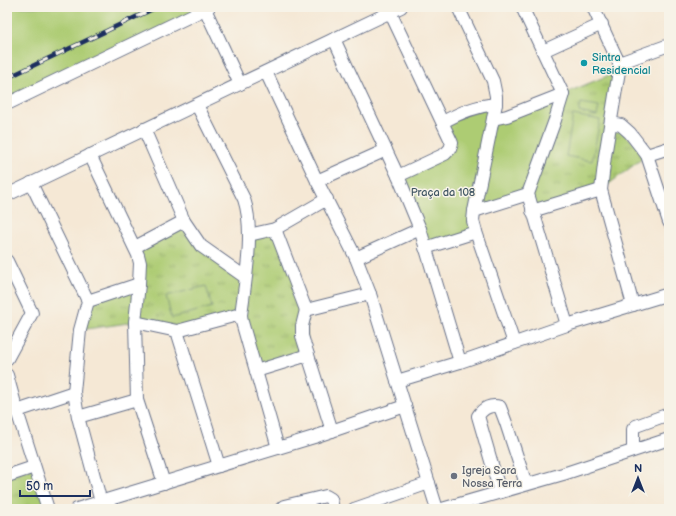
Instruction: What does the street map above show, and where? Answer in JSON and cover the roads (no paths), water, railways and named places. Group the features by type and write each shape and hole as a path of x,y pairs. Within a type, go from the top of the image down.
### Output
{"street":[{"path":"458,7 496,89 496,104 473,221 514,344"},
{"path":"522,7 562,94 555,120 528,194 567,326"},
{"path":"593,7 619,63 619,72 601,190 633,305"},
{"path":"7,104 207,8 240,84"},
{"path":"7,195 396,10 452,143 447,152 398,176"},
{"path":"543,51 602,24"},
{"path":"334,39 398,176 420,229 460,362"},
{"path":"619,63 669,45"},
{"path":"266,72 317,182 356,258 370,294 437,509"},
{"path":"493,119 507,116 562,94"},
{"path":"443,122 459,113 478,106 496,104"},
{"path":"197,105 244,200 247,211 249,235 241,315 278,448"},
{"path":"611,122 621,125 647,155 669,222"},
{"path":"144,130 184,221 201,246 245,277"},
{"path":"647,155 669,148"},
{"path":"317,182 386,150"},
{"path":"90,155 135,247 140,263 135,322 137,400 164,483"},
{"path":"31,183 88,301 80,330 74,392 78,417 101,502"},
{"path":"532,211 601,190"},
{"path":"474,211 528,194"},
{"path":"249,235 275,229 327,199"},
{"path":"135,247 184,221"},
{"path":"275,229 306,310 302,331 308,356 332,431"},
{"path":"356,258 420,229"},
{"path":"425,248 476,232"},
{"path":"7,261 32,313 7,359"},
{"path":"88,301 139,284"},
{"path":"306,310 370,294"},
{"path":"397,381 669,294"},
{"path":"135,322 177,331 236,315 241,315"},
{"path":"177,331 219,466"},
{"path":"256,372 308,356"},
{"path":"7,375 48,509"},
{"path":"17,411 74,392"},
{"path":"78,417 137,400"},
{"path":"77,509 332,431 404,406"},
{"path":"500,492 478,416 482,410 488,407 500,407 526,484"},
{"path":"633,450 633,429 635,427 669,414"},
{"path":"442,509 669,439"},
{"path":"7,476 34,467"},
{"path":"354,509 429,483"},
{"path":"281,509 284,506 326,496 331,499 333,509"}],"railway":[{"path":"7,78 157,7"}],"place":[{"name":"Sintra Residencial","path":"584,63"},
{"name":"Igreja Sara Nossa Terra","path":"454,476"}],"park label":[{"name":"Praça da 108","path":"443,192"}]}
